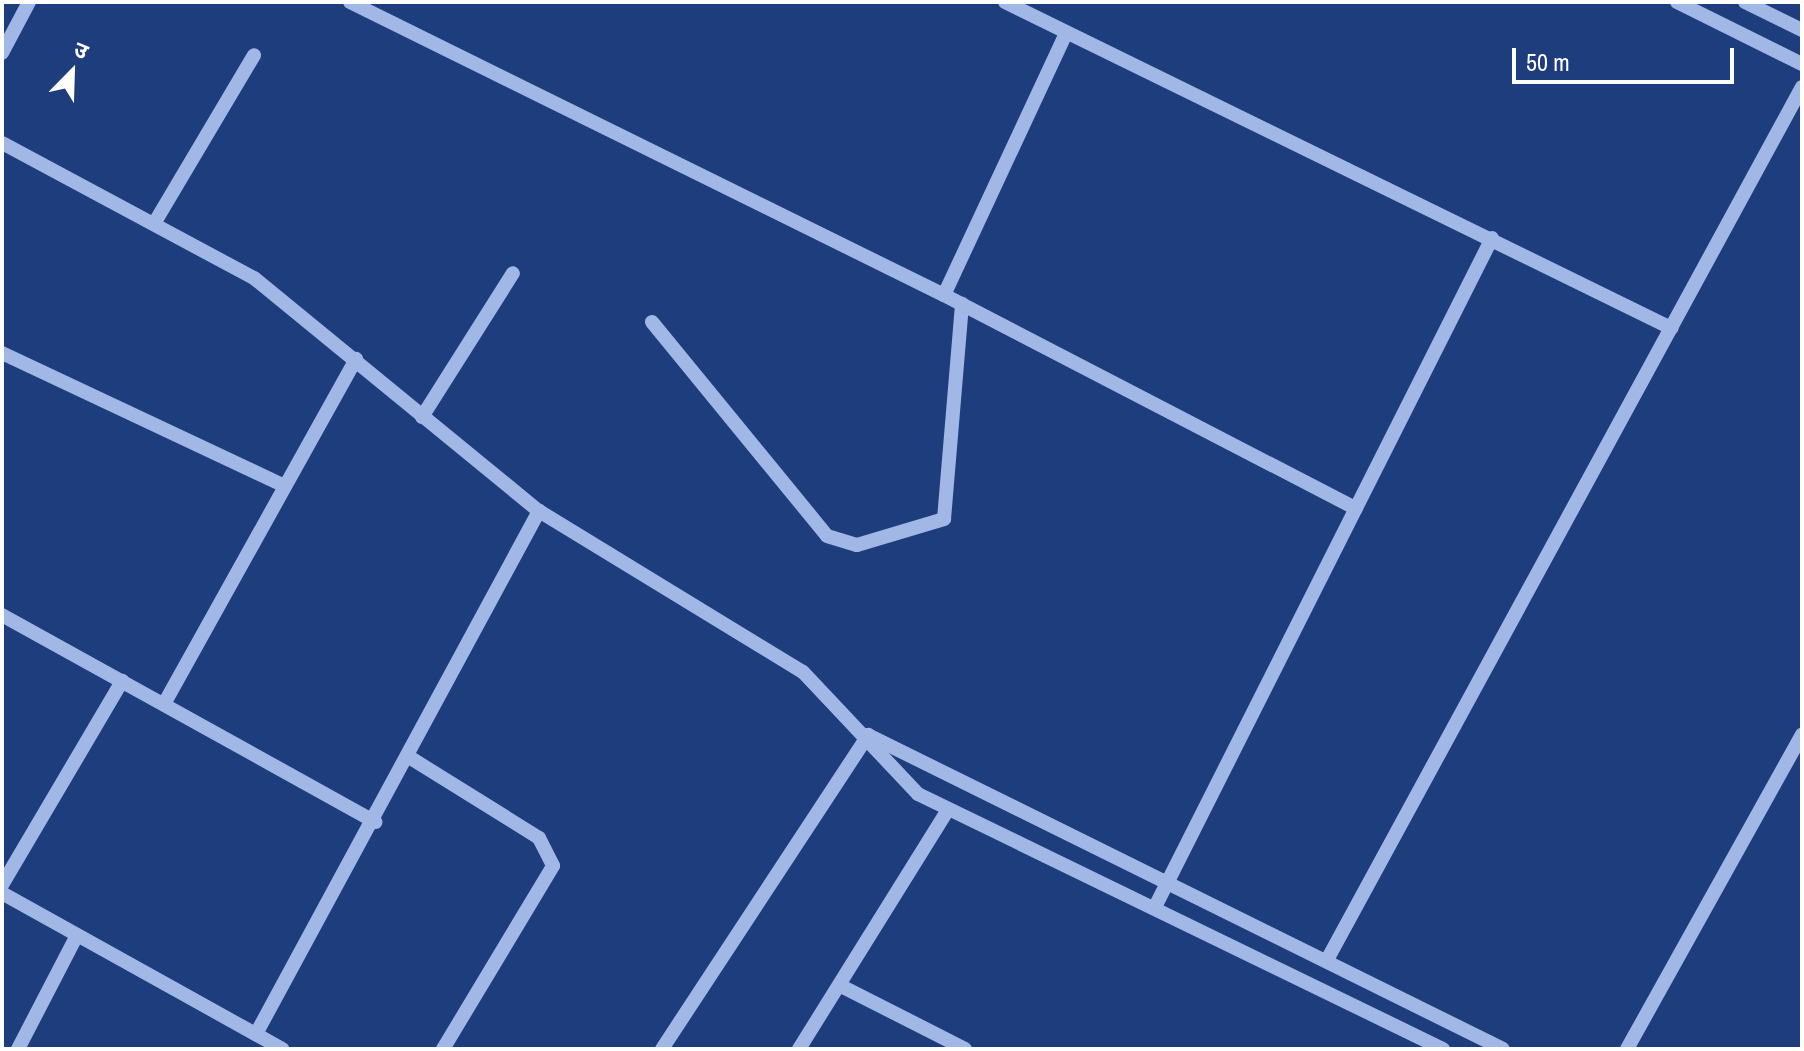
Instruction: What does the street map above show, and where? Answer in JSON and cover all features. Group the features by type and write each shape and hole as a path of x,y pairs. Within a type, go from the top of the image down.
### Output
{"street":[{"path":"2,53 29,2"},
{"path":"350,2 962,304 1356,509"},
{"path":"1005,2 1671,328"},
{"path":"1677,2 1802,64"},
{"path":"1745,2 1802,30"},
{"path":"944,295 1066,33"},
{"path":"155,222 254,55"},
{"path":"1327,960 1802,87"},
{"path":"2,143 155,222 254,278 539,511 803,672 868,735 902,783 948,810 1155,907 1443,1049"},
{"path":"1155,907 1492,238"},
{"path":"422,417 513,273"},
{"path":"652,322 827,536 857,545 935,525 948,509 962,304"},
{"path":"2,353 283,485"},
{"path":"164,704 283,485 356,359"},
{"path":"256,1034 375,822 539,511"},
{"path":"2,615 375,822"},
{"path":"2,885 122,681"},
{"path":"1627,1049 1802,734"},
{"path":"868,735 1169,880 1503,1049"},
{"path":"662,1049 868,735"},
{"path":"409,757 539,838 553,866 443,1049"},
{"path":"799,1049 948,810"},
{"path":"2,893 282,1049"},
{"path":"18,1049 77,935"},
{"path":"841,986 965,1049"}]}
